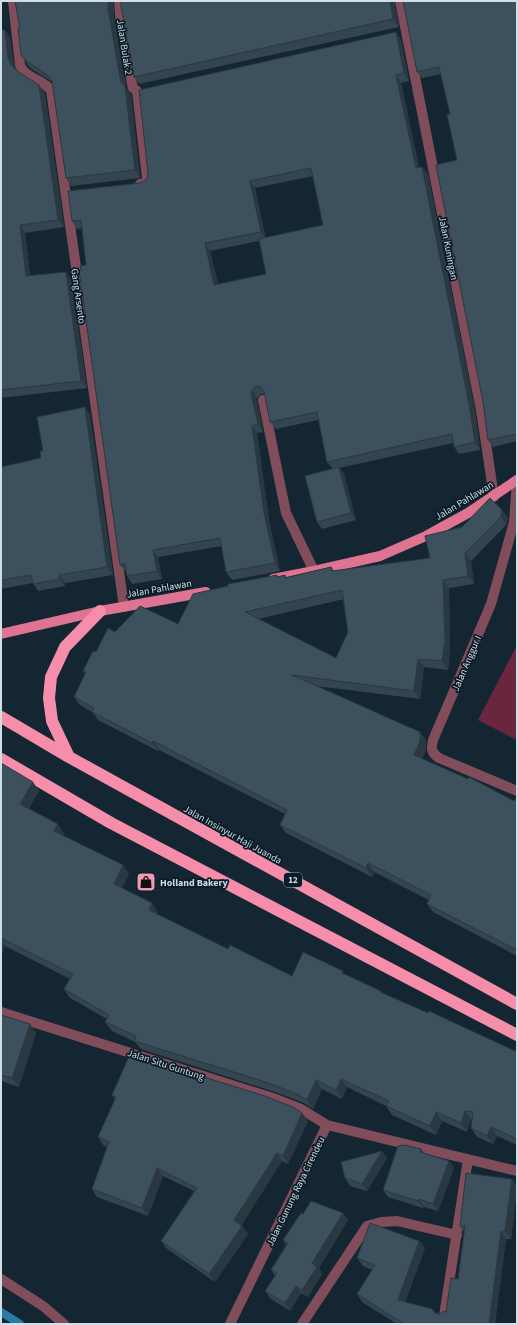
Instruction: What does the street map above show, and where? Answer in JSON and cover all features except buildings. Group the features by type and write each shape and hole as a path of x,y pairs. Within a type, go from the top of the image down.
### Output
{"highway":[{"path":"69,757 52,721 49,698 51,677 65,646 100,611"},
{"name":"Jalan Insinyur Haji Juanda","path":"1,717 69,757 517,1004"},
{"path":"1,758 110,823 517,1035"}],"main road":[{"name":"Jalan Pahlawan","path":"264,580 314,571 380,556 426,536 468,513 517,481"},
{"name":"Jalan Pahlawan","path":"1,634 100,611 218,589"}],"street":[{"name":"Gang Arsento","path":"13,1 20,65 22,70 45,83 51,90 68,192 124,607"},
{"name":"Jalan Bulak 2","path":"119,1 132,84 137,90 147,182 145,184 130,185"},
{"name":"Jalan Kuningan","path":"400,1 403,33 481,410 494,497"},
{"path":"137,90 150,89"},
{"path":"262,400 286,513 314,571"},
{"name":"Jalan Anggur I","path":"517,481 514,522 491,604 433,740 432,748 434,755 439,758 517,791"},
{"name":"Jalan Situ Guntung","path":"1,1012 273,1098 301,1109 327,1125"},
{"name":"Jalan Gunung Raya Cirendeu","path":"230,1324 327,1125 517,1171"},
{"path":"444,1316 468,1159"},
{"path":"302,1324 367,1226 381,1222 397,1221 456,1235"},
{"path":"1,1279 43,1306 64,1324"}],"shaded area":[{"path":"517,645 517,740 478,720"}],"waterway":[{"path":"1,1312 20,1324"}],"place":[{"name":"Holland Bakery","path":"146,882"}]}
